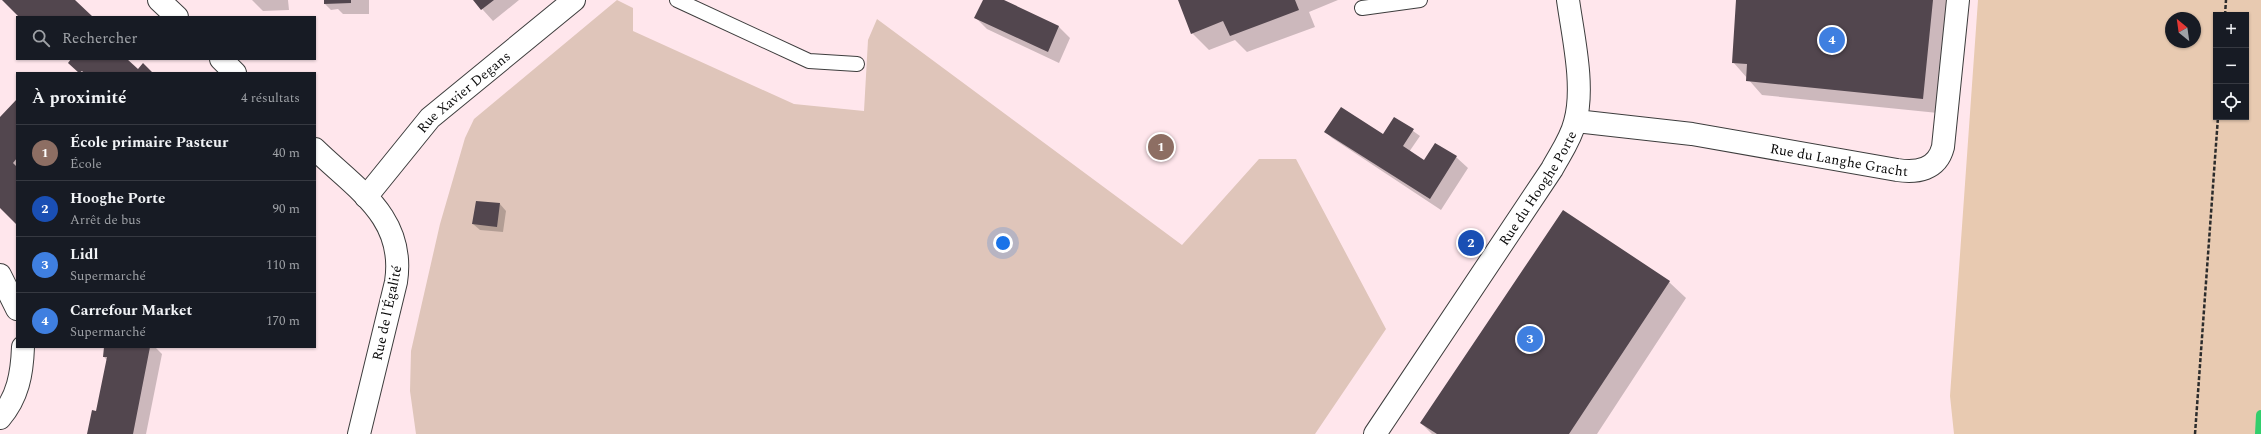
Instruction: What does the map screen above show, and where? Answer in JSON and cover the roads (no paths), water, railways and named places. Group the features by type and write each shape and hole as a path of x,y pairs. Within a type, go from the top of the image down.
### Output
{"street":[{"path":"159,0 176,16"},
{"name":"Rue Xavier Degans","path":"366,197 430,118 574,0"},
{"name":"Rue du Hooghe Porte","path":"1374,434 1552,169 1570,136 1576,121 1578,88 1568,0"},
{"name":"Rue du Langhe Gracht","path":"1576,121 1692,134 1897,170 1917,171 1925,169 1937,160 1944,147 1958,0"},
{"path":"222,60 234,72"},
{"name":"Rue de l'Égalité","path":"316,151 366,197 386,222 393,235 398,265 359,434"},
{"path":"0,275 16,307"},
{"path":"0,418 14,398 20,382 23,348"}],"lane":[{"path":"677,0 809,61 857,64"},
{"path":"1362,8 1420,0"}],"waterway":[{"path":"2260,434 2261,415"}],"place":[{"name":"Carrefour Market","path":"1832,40"},
{"name":"École primaire Pasteur","path":"1161,147"},
{"name":"Hooghe Porte","path":"1471,243"},
{"name":"Lidl","path":"1530,339"}]}
